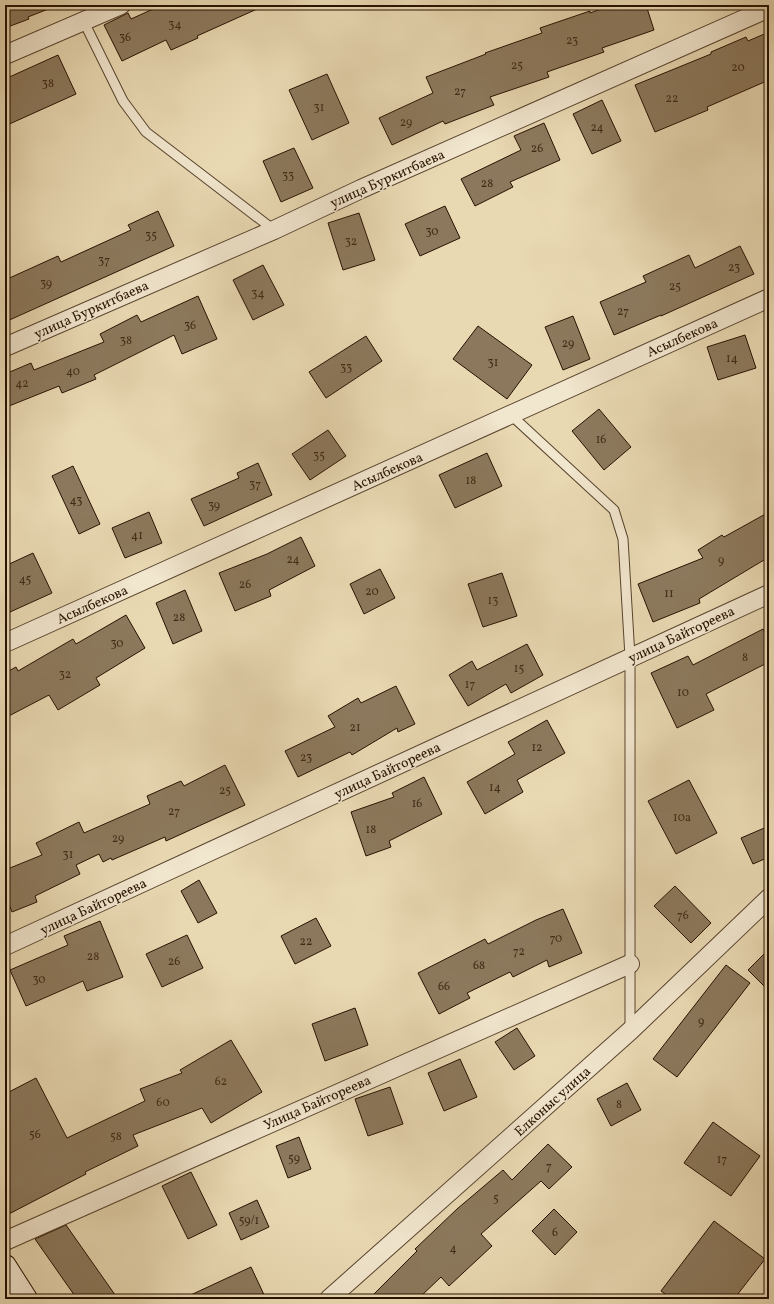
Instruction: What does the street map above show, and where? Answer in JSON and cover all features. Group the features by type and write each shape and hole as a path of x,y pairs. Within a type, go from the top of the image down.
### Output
{"main road":[{"path":"5,1266 26,1299"}],"street":[{"path":"5,55 121,5"},
{"name":"улица Буркитбаева","path":"5,347 274,230 361,189 769,8"},
{"name":"Асылбекова","path":"5,643 769,298"},
{"name":"улица Байтореева","path":"5,946 769,594"},
{"name":"Елконыс улица","path":"329,1299 630,1031 769,898"},
{"name":"Улица Байтореева","path":"5,1241 630,964"}],"lane":[{"path":"84,22 123,101 146,132 274,230"},
{"path":"511,415 614,510 623,539 630,657 630,1031"}],"building":[{"path":"5,5 56,6 28,17 29,19 5,28"},
{"path":"162,5 266,5 197,36 198,38 171,50 166,40 122,61 104,25 128,13 131,19"},
{"path":"612,5 646,5 654,30 602,48 604,52 547,72 549,77 490,97 494,105 445,124 443,121 392,145 379,118 433,93 426,77 486,54 485,53 542,33 540,28"},
{"path":"769,32 769,80 707,107 708,110 655,132 635,85 711,54 711,52 746,37 748,41"},
{"path":"58,55 76,94 5,126 5,79"},
{"path":"327,74 349,123 312,140 289,90"},
{"path":"602,100 621,141 592,154 573,114"},
{"path":"544,123 560,160 510,182 513,187 475,206 461,179 521,150 514,136"},
{"path":"294,148 313,188 281,202 263,161"},
{"path":"445,206 460,238 420,256 405,224"},
{"path":"158,211 174,246 5,322 5,280 58,256 61,262 131,230 128,225"},
{"path":"359,213 375,260 343,270 328,223"},
{"path":"740,246 754,274 661,316 614,335 600,302 646,282 643,276 689,255 695,268"},
{"path":"263,265 284,305 253,320 233,280"},
{"path":"198,296 217,339 182,354 174,335 94,375 96,379 62,393 59,386 9,406 5,396 5,374 31,363 34,370 104,342 100,334 137,315 141,322"},
{"path":"573,316 590,359 563,370 545,327"},
{"path":"478,326 532,365 507,399 453,359"},
{"path":"745,335 756,368 718,380 707,347"},
{"path":"366,336 382,361 326,398 309,372"},
{"path":"599,409 631,447 604,470 572,431"},
{"path":"328,430 346,456 310,480 292,454"},
{"path":"487,453 502,486 455,508 439,475"},
{"path":"258,463 272,495 204,526 191,499 239,478 237,473"},
{"path":"73,466 100,524 79,534 52,476"},
{"path":"149,512 162,543 125,558 112,528"},
{"path":"769,512 769,557 699,599 700,603 653,622 638,584 703,558 698,550 722,535 724,537"},
{"path":"301,537 315,566 269,590 271,596 235,611 219,573 267,554"},
{"path":"33,553 52,593 10,612 5,602 5,566"},
{"path":"380,569 395,598 364,614 350,584"},
{"path":"502,573 517,616 483,627 468,584"},
{"path":"185,590 202,631 173,644 156,603"},
{"path":"126,615 145,648 96,678 100,685 58,710 49,695 5,718 5,673 16,667 18,671 73,639 76,644"},
{"path":"763,629 769,641 769,662 706,694 714,710 677,728 651,673 688,656 693,665"},
{"path":"527,644 543,675 511,693 506,684 468,706 449,675 472,661 477,670"},
{"path":"396,686 415,724 398,732 397,728 352,755 350,752 298,777 285,751 335,727 328,716 358,698 361,703"},
{"path":"547,720 565,753 517,780 523,792 485,814 467,782 515,754 508,742"},
{"path":"225,765 245,805 166,841 165,837 112,860 111,858 103,862 99,854 76,865 80,874 35,896 37,902 12,912 5,894 5,870 42,855 36,843 79,822 84,833 150,804 147,796 181,781 184,786"},
{"path":"424,777 442,814 389,841 391,847 366,856 351,812 394,797 392,793"},
{"path":"689,780 717,833 676,854 648,801"},
{"path":"769,826 769,857 753,864 741,838"},
{"path":"199,880 217,913 198,923 181,891"},
{"path":"675,886 711,923 691,943 654,906"},
{"path":"563,909 582,953 549,967 547,960 513,977 510,972 467,993 470,998 439,1014 418,973 485,939 488,944 536,920"},
{"path":"316,918 331,946 295,964 281,936"},
{"path":"100,921 123,977 87,991 83,981 26,1006 10,970 68,945 64,936"},
{"path":"187,935 203,968 162,987 146,954"},
{"path":"769,949 769,991 748,970"},
{"path":"726,965 750,983 677,1077 653,1059"},
{"path":"355,1008 368,1045 325,1061 312,1024"},
{"path":"517,1028 535,1056 514,1070 495,1042"},
{"path":"231,1040 262,1092 211,1123 202,1108 133,1135 138,1146 85,1172 86,1174 5,1216 5,1094 36,1078 67,1138 145,1101 140,1089 182,1073 180,1070"},
{"path":"460,1059 477,1097 444,1111 428,1073"},
{"path":"627,1083 641,1110 611,1126 597,1099"},
{"path":"390,1087 403,1124 368,1136 355,1099"},
{"path":"713,1122 760,1156 731,1196 684,1163"},
{"path":"299,1137 311,1169 288,1178 276,1146"},
{"path":"548,1144 572,1167 549,1189 541,1181 481,1234 492,1246 449,1286 441,1277 418,1299 369,1299 417,1251 415,1249 457,1209 503,1170 512,1180"},
{"path":"191,1172 217,1225 188,1239 162,1186"},
{"path":"257,1200 269,1227 241,1240 229,1213"},
{"path":"554,1209 577,1232 555,1255 532,1231"},
{"path":"714,1221 765,1259 734,1299 672,1299 661,1291"},
{"path":"66,1225 118,1299 77,1299 35,1239"},
{"path":"251,1267 266,1299 182,1299"}]}
